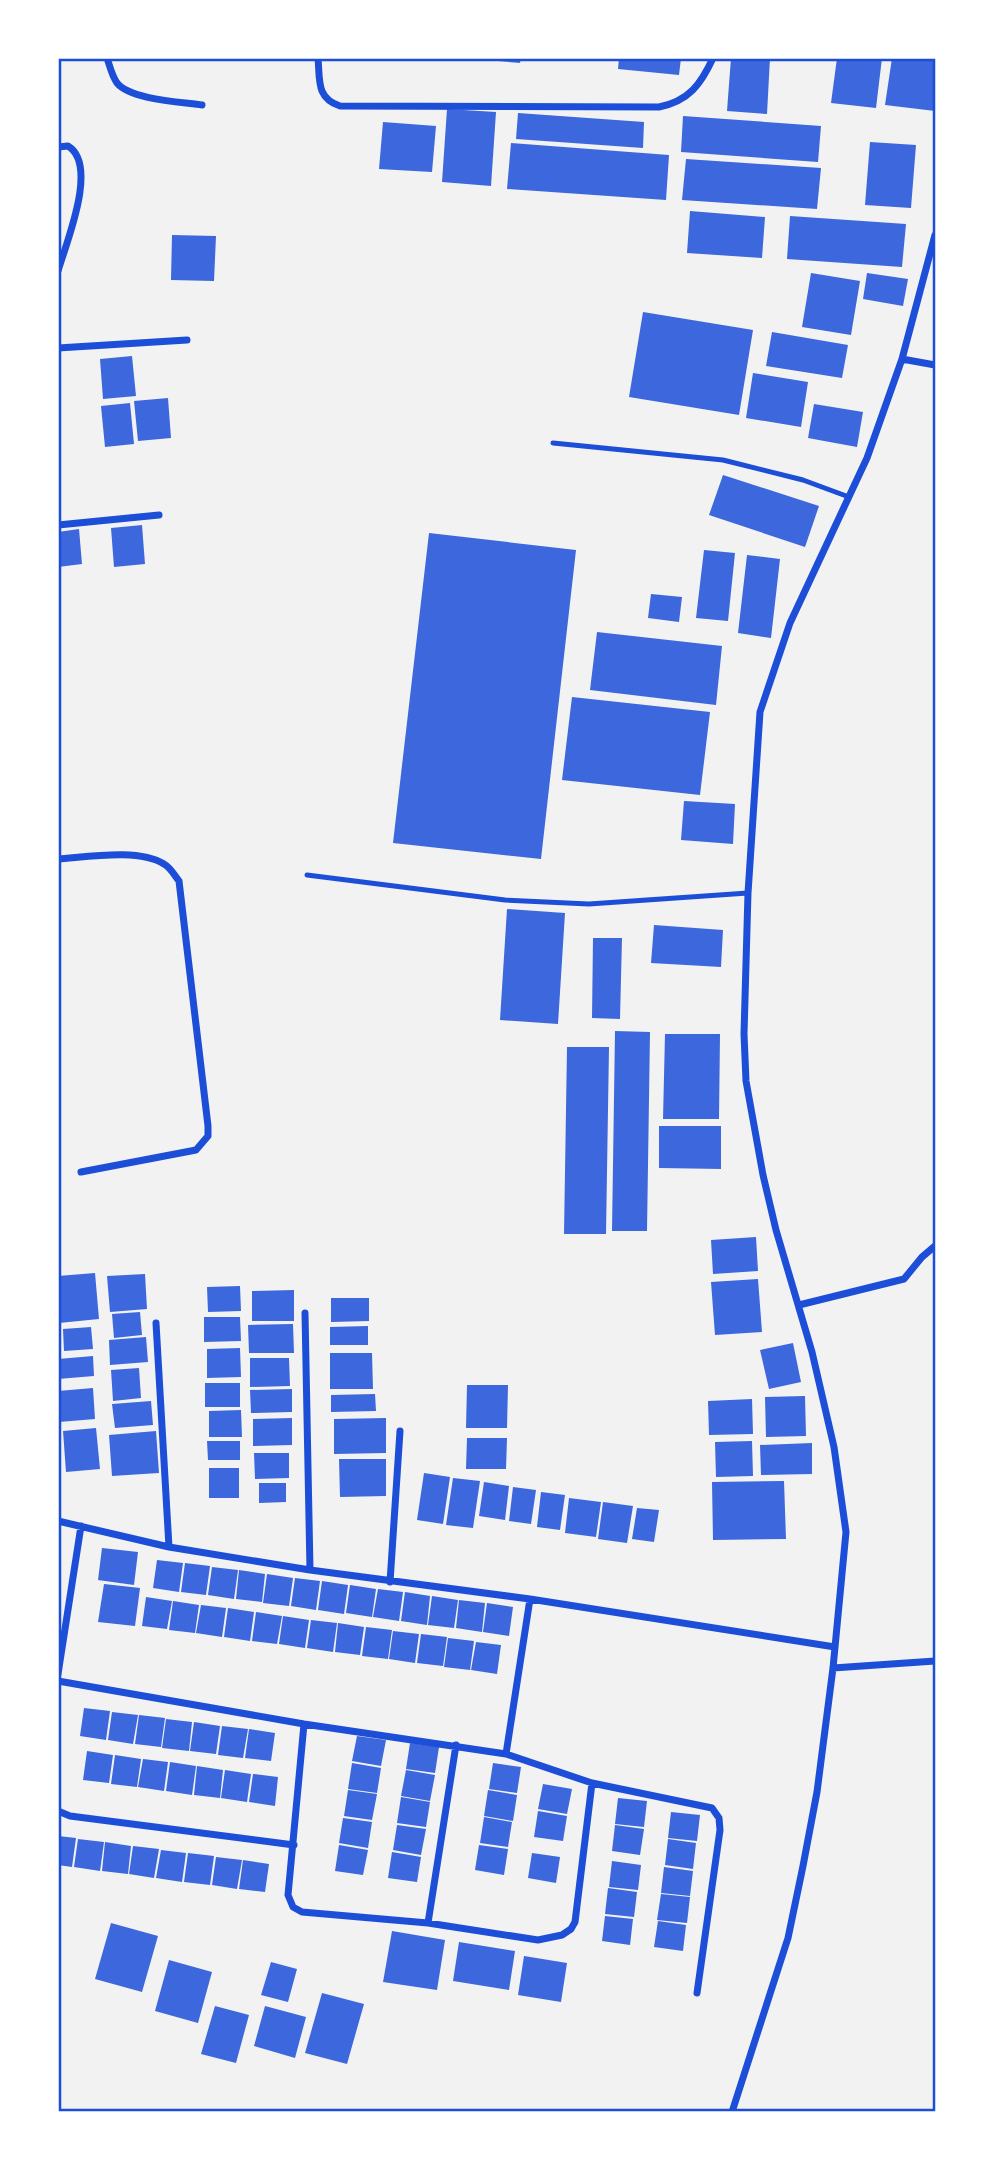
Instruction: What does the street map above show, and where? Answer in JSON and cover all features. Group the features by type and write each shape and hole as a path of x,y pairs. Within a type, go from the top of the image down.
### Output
{"street":[{"path":"107,58 116,82 138,96 202,105"},
{"path":"318,58 321,90 326,99 340,106 659,107 673,104 691,92 702,81 713,58"},
{"path":"58,147 68,146 77,153 82,175 81,193 58,271"},
{"path":"732,2112 788,1938 817,1792 833,1668 846,1532 834,1447 812,1352 776,1230 746,1082 744,1034 748,893 760,712 790,623 867,458 902,359 935,235"},
{"path":"58,348 187,340"},
{"path":"902,359 935,365"},
{"path":"58,525 159,515"},
{"path":"58,859 147,856 170,868 178,881 208,1126 208,1136 196,1150 81,1172"},
{"path":"799,1305 904,1279 935,1246"},
{"path":"305,1313 310,1570"},
{"path":"156,1323 169,1547"},
{"path":"390,1582 400,1431"},
{"path":"58,1521 169,1547 310,1570 530,1599 835,1647"},
{"path":"58,1674 81,1526"},
{"path":"506,1754 530,1599"},
{"path":"833,1668 935,1661"},
{"path":"58,1681 304,1724 506,1754 592,1783 712,1808 716,1812 720,1830 697,1993"},
{"path":"304,1724 288,1895 293,1907 302,1912 428,1923 550,1940 571,1929 575,1922 592,1783"},
{"path":"428,1923 456,1745"},
{"path":"58,1811 70,1816 294,1845"}],"lane":[{"path":"553,443 723,460 803,480 849,496"},
{"path":"307,875 505,900 561,903 589,904 748,893"}],"building":[{"path":"486,58 521,58 520,63"},
{"path":"619,58 681,58 679,75 618,69"},
{"path":"731,58 770,58 767,114 727,111"},
{"path":"837,58 882,58 876,108 831,103"},
{"path":"892,58 935,58 935,111 885,105"},
{"path":"447,109 496,112 491,186 442,182"},
{"path":"518,113 644,122 643,148 516,139"},
{"path":"683,116 821,126 818,162 681,152"},
{"path":"383,122 436,126 432,172 379,169"},
{"path":"870,142 916,145 911,208 865,205"},
{"path":"511,143 669,155 666,200 507,189"},
{"path":"686,159 821,168 817,209 682,200"},
{"path":"690,211 765,217 762,258 687,253"},
{"path":"790,216 906,224 902,267 787,259"},
{"path":"172,235 216,236 214,281 171,280"},
{"path":"811,273 860,281 851,335 802,327"},
{"path":"867,273 908,279 903,306 863,299"},
{"path":"643,312 753,330 739,415 629,397"},
{"path":"772,332 848,345 842,378 766,366"},
{"path":"132,356 136,396 103,399 100,359"},
{"path":"753,373 808,382 801,427 746,418"},
{"path":"168,398 171,438 138,441 134,401"},
{"path":"130,403 134,444 105,447 101,406"},
{"path":"814,404 863,412 857,447 808,438"},
{"path":"723,475 819,506 805,547 709,515"},
{"path":"142,525 145,564 114,567 111,528"},
{"path":"79,529 82,564 58,567 58,532"},
{"path":"429,533 576,550 541,859 393,843"},
{"path":"704,550 735,553 728,621 696,618"},
{"path":"747,555 780,559 771,638 738,633"},
{"path":"651,594 682,597 679,622 648,618"},
{"path":"597,632 722,646 716,705 590,690"},
{"path":"572,697 710,712 700,795 562,780"},
{"path":"684,801 735,804 733,844 681,840"},
{"path":"507,909 565,913 558,1024 500,1020"},
{"path":"654,925 723,930 721,967 651,963"},
{"path":"593,938 622,938 620,1019 592,1018"},
{"path":"615,1031 650,1032 647,1231 612,1231"},
{"path":"665,1034 720,1034 719,1119 663,1119"},
{"path":"567,1047 609,1047 606,1234 564,1234"},
{"path":"659,1126 721,1126 721,1169 659,1168"},
{"path":"756,1237 758,1271 713,1274 711,1240"},
{"path":"95,1273 99,1319 59,1323 58,1276"},
{"path":"145,1274 147,1309 110,1312 107,1276"},
{"path":"758,1279 762,1332 715,1335 711,1282"},
{"path":"240,1286 241,1311 208,1312 207,1287"},
{"path":"294,1290 294,1321 252,1321 252,1291"},
{"path":"331,1298 369,1298 369,1321 331,1322"},
{"path":"140,1312 142,1335 114,1338 112,1314"},
{"path":"204,1317 240,1317 241,1341 204,1342"},
{"path":"293,1324 294,1353 249,1353 248,1325"},
{"path":"368,1326 368,1345 330,1345 330,1327"},
{"path":"91,1327 93,1349 64,1351 63,1329"},
{"path":"146,1337 148,1362 110,1365 109,1340"},
{"path":"793,1343 801,1382 769,1389 760,1350"},
{"path":"240,1348 241,1377 207,1378 207,1349"},
{"path":"330,1353 372,1353 373,1389 330,1389"},
{"path":"93,1356 94,1376 58,1379 58,1359"},
{"path":"250,1358 289,1358 290,1386 250,1387"},
{"path":"139,1368 141,1398 113,1401 111,1370"},
{"path":"205,1383 240,1383 240,1407 205,1407"},
{"path":"467,1385 508,1385 507,1428 466,1428"},
{"path":"93,1388 95,1419 59,1422 58,1391"},
{"path":"292,1389 292,1412 251,1413 250,1390"},
{"path":"375,1394 376,1411 331,1412 331,1395"},
{"path":"805,1396 806,1436 766,1437 765,1397"},
{"path":"752,1399 753,1434 709,1435 708,1401"},
{"path":"151,1401 153,1425 115,1428 112,1404"},
{"path":"241,1410 242,1437 209,1437 209,1411"},
{"path":"292,1418 292,1445 253,1446 253,1419"},
{"path":"386,1418 386,1453 334,1454 334,1419"},
{"path":"96,1428 100,1469 66,1472 63,1431"},
{"path":"156,1431 159,1473 112,1476 109,1435"},
{"path":"467,1438 507,1438 506,1469 466,1469"},
{"path":"207,1441 240,1441 240,1460 208,1460"},
{"path":"752,1441 753,1476 716,1477 715,1442"},
{"path":"812,1443 812,1474 761,1475 760,1445"},
{"path":"254,1453 289,1453 289,1478 255,1479"},
{"path":"339,1459 386,1459 386,1496 340,1497"},
{"path":"209,1468 239,1468 239,1498 209,1498"},
{"path":"424,1473 450,1477 443,1524 417,1520"},
{"path":"453,1478 480,1481 473,1528 446,1525"},
{"path":"784,1481 786,1539 713,1540 712,1482"},
{"path":"484,1482 509,1486 505,1520 479,1516"},
{"path":"259,1483 286,1483 286,1502 259,1503"},
{"path":"513,1487 536,1490 531,1524 509,1521"},
{"path":"541,1492 565,1495 560,1530 537,1527"},
{"path":"569,1498 601,1502 596,1537 565,1533"},
{"path":"603,1502 633,1506 627,1543 598,1539"},
{"path":"637,1508 659,1510 654,1542 632,1539"},
{"path":"102,1548 138,1552 134,1585 98,1580"},
{"path":"157,1560 183,1563 179,1592 153,1588"},
{"path":"185,1563 210,1566 206,1595 181,1592"},
{"path":"212,1567 238,1570 234,1599 208,1595"},
{"path":"239,1570 265,1574 262,1602 236,1599"},
{"path":"267,1574 293,1578 289,1606 263,1603"},
{"path":"295,1578 320,1581 316,1610 291,1606"},
{"path":"322,1581 348,1585 344,1614 318,1610"},
{"path":"104,1584 140,1588 135,1626 98,1622"},
{"path":"350,1585 376,1589 372,1617 346,1613"},
{"path":"378,1589 403,1592 399,1621 373,1617"},
{"path":"405,1592 430,1596 427,1625 401,1621"},
{"path":"432,1596 458,1600 454,1628 428,1625"},
{"path":"146,1597 172,1601 167,1629 142,1626"},
{"path":"459,1600 485,1603 482,1632 456,1628"},
{"path":"173,1601 199,1605 195,1633 169,1630"},
{"path":"487,1603 513,1607 509,1636 483,1632"},
{"path":"201,1605 226,1608 222,1637 196,1633"},
{"path":"228,1608 254,1612 250,1641 224,1637"},
{"path":"256,1612 282,1616 277,1644 252,1641"},
{"path":"283,1616 309,1620 305,1648 279,1644"},
{"path":"311,1620 337,1623 333,1652 307,1648"},
{"path":"338,1623 364,1627 360,1655 335,1652"},
{"path":"366,1627 392,1630 388,1659 362,1656"},
{"path":"393,1631 419,1634 415,1663 389,1659"},
{"path":"421,1634 447,1637 443,1666 417,1663"},
{"path":"448,1638 474,1641 470,1670 444,1667"},
{"path":"476,1642 501,1645 497,1674 471,1670"},
{"path":"84,1708 110,1711 106,1740 80,1736"},
{"path":"112,1712 138,1715 133,1744 108,1740"},
{"path":"139,1715 165,1718 161,1747 135,1744"},
{"path":"166,1719 192,1722 189,1751 162,1748"},
{"path":"194,1722 220,1726 216,1754 190,1751"},
{"path":"222,1726 248,1729 243,1758 218,1755"},
{"path":"249,1729 275,1733 271,1761 245,1758"},
{"path":"357,1736 386,1740 381,1766 352,1761"},
{"path":"410,1743 439,1747 435,1773 406,1769"},
{"path":"87,1751 113,1755 109,1783 83,1780"},
{"path":"115,1755 141,1759 137,1787 111,1784"},
{"path":"143,1759 168,1762 164,1791 138,1787"},
{"path":"170,1762 196,1766 192,1795 166,1791"},
{"path":"352,1763 381,1768 377,1793 348,1789"},
{"path":"493,1763 521,1767 517,1793 489,1789"},
{"path":"197,1766 223,1770 220,1798 194,1795"},
{"path":"225,1770 251,1774 247,1802 221,1798"},
{"path":"406,1770 435,1775 430,1801 401,1796"},
{"path":"253,1774 278,1777 275,1806 249,1802"},
{"path":"543,1784 572,1789 567,1814 538,1809"},
{"path":"348,1790 377,1794 372,1820 344,1816"},
{"path":"488,1790 517,1795 513,1821 484,1816"},
{"path":"401,1797 430,1802 426,1827 397,1823"},
{"path":"618,1798 647,1801 644,1827 615,1824"},
{"path":"538,1811 567,1816 563,1841 534,1837"},
{"path":"671,1812 700,1815 697,1841 668,1838"},
{"path":"484,1817 512,1822 508,1847 480,1843"},
{"path":"343,1818 372,1822 368,1848 339,1843"},
{"path":"397,1825 426,1829 421,1855 393,1850"},
{"path":"615,1825 644,1829 640,1855 612,1851"},
{"path":"58,1836 76,1838 72,1867 58,1865"},
{"path":"78,1839 104,1842 100,1871 74,1867"},
{"path":"668,1839 696,1843 693,1869 665,1865"},
{"path":"105,1842 131,1846 128,1874 102,1871"},
{"path":"339,1845 368,1850 363,1875 335,1871"},
{"path":"479,1845 508,1849 504,1875 475,1870"},
{"path":"133,1846 159,1849 154,1878 129,1874"},
{"path":"161,1850 186,1853 182,1882 156,1878"},
{"path":"392,1852 421,1857 417,1882 388,1878"},
{"path":"188,1853 214,1856 210,1885 184,1882"},
{"path":"532,1853 560,1857 556,1883 528,1878"},
{"path":"216,1857 242,1860 237,1889 212,1885"},
{"path":"243,1860 269,1864 265,1892 239,1889"},
{"path":"612,1861 641,1865 638,1890 609,1887"},
{"path":"664,1867 693,1871 690,1896 661,1893"},
{"path":"608,1888 637,1892 634,1917 605,1914"},
{"path":"661,1894 690,1897 687,1923 657,1920"},
{"path":"605,1916 633,1919 630,1945 602,1941"},
{"path":"658,1921 686,1925 683,1951 654,1947"},
{"path":"111,1923 158,1936 142,1992 95,1979"},
{"path":"392,1931 445,1940 437,1990 383,1982"},
{"path":"459,1942 515,1951 509,1990 453,1981"},
{"path":"524,1956 567,1963 561,2002 518,1995"},
{"path":"169,1960 212,1972 198,2023 155,2011"},
{"path":"271,1962 297,1969 288,2002 261,1995"},
{"path":"322,1993 364,2004 347,2064 305,2053"},
{"path":"215,2006 249,2015 236,2063 201,2054"},
{"path":"265,2006 306,2017 295,2058 254,2046"}]}
